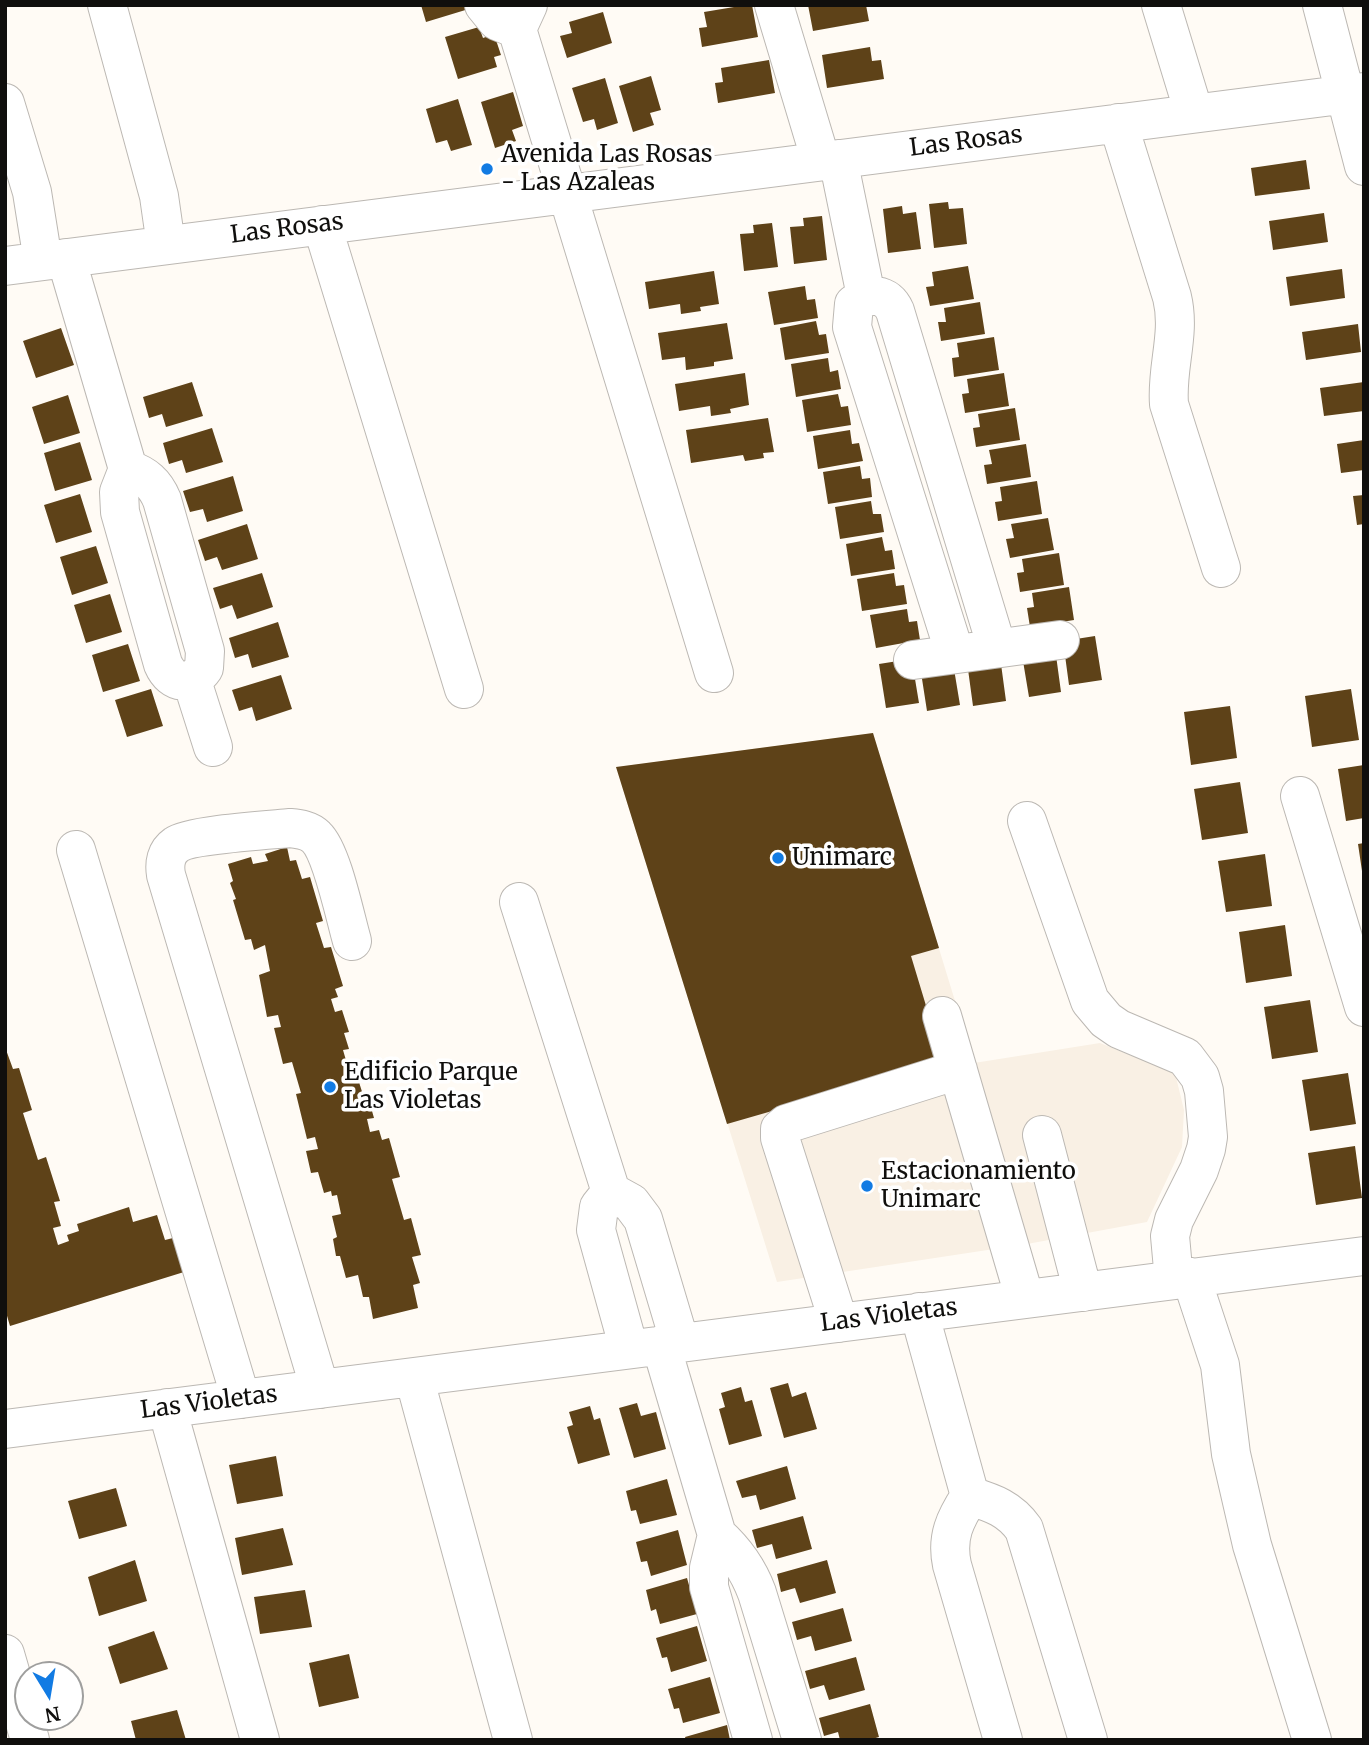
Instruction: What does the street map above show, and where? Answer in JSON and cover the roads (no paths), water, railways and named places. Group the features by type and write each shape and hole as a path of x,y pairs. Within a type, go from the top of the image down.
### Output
{"street":[{"path":"107,5 159,196 166,245"},
{"path":"484,5 497,21 522,17 568,194 714,673"},
{"path":"774,5 829,160 866,296"},
{"path":"1161,5 1194,113"},
{"path":"1322,5 1355,93 1364,166"},
{"name":"Las Rosas","path":"5,266 1355,93"},
{"path":"5,103 54,259 128,470 119,492 120,512 163,664 175,679 192,681 213,747"},
{"path":"1118,123 1172,297 1176,327 1168,377 1169,404 1221,568"},
{"path":"322,225 464,689"},
{"path":"955,654 852,327 855,304 866,296 873,295 887,300 895,312 997,648"},
{"path":"913,660 1060,640"},
{"path":"1300,796 1364,1007"},
{"path":"1027,821 1090,1000 1106,1020 1119,1028 1185,1057 1200,1077 1208,1138 1203,1160 1174,1220 1170,1236 1183,1279 1220,1364 1231,1454 1252,1545 1312,1740"},
{"path":"320,1389 166,874 166,859 175,845 191,839 290,828 312,833 327,856 352,941"},
{"path":"76,850 241,1399"},
{"path":"519,902 611,1192 631,1203 643,1219 657,1346"},
{"path":"942,1016 1025,1299"},
{"path":"839,1323 780,1138 780,1129 786,1124 958,1070"},
{"path":"1042,1135 1083,1292"},
{"path":"611,1192 599,1208 596,1230 657,1346 717,1535 738,1555 753,1583 802,1740"},
{"name":"Las Violetas","path":"5,1429 1364,1256"},
{"path":"919,1312 970,1496 952,1529 949,1552 1003,1740"},
{"path":"414,1377 513,1740"},
{"path":"167,1408 260,1740"},
{"path":"970,1496 1003,1508 1015,1516 1024,1529 1088,1740"},
{"path":"717,1535 710,1560 709,1587 753,1740"},
{"path":"5,1654 14,1698"}],"place":[{"name":"Avenida Las Rosas - Las Azaleas","path":"487,169"},
{"name":"Unimarc","path":"778,858"},
{"name":"Edificio Parque Las Violetas","path":"330,1087"},
{"name":"Estacionamiento Unimarc","path":"867,1186"}]}
